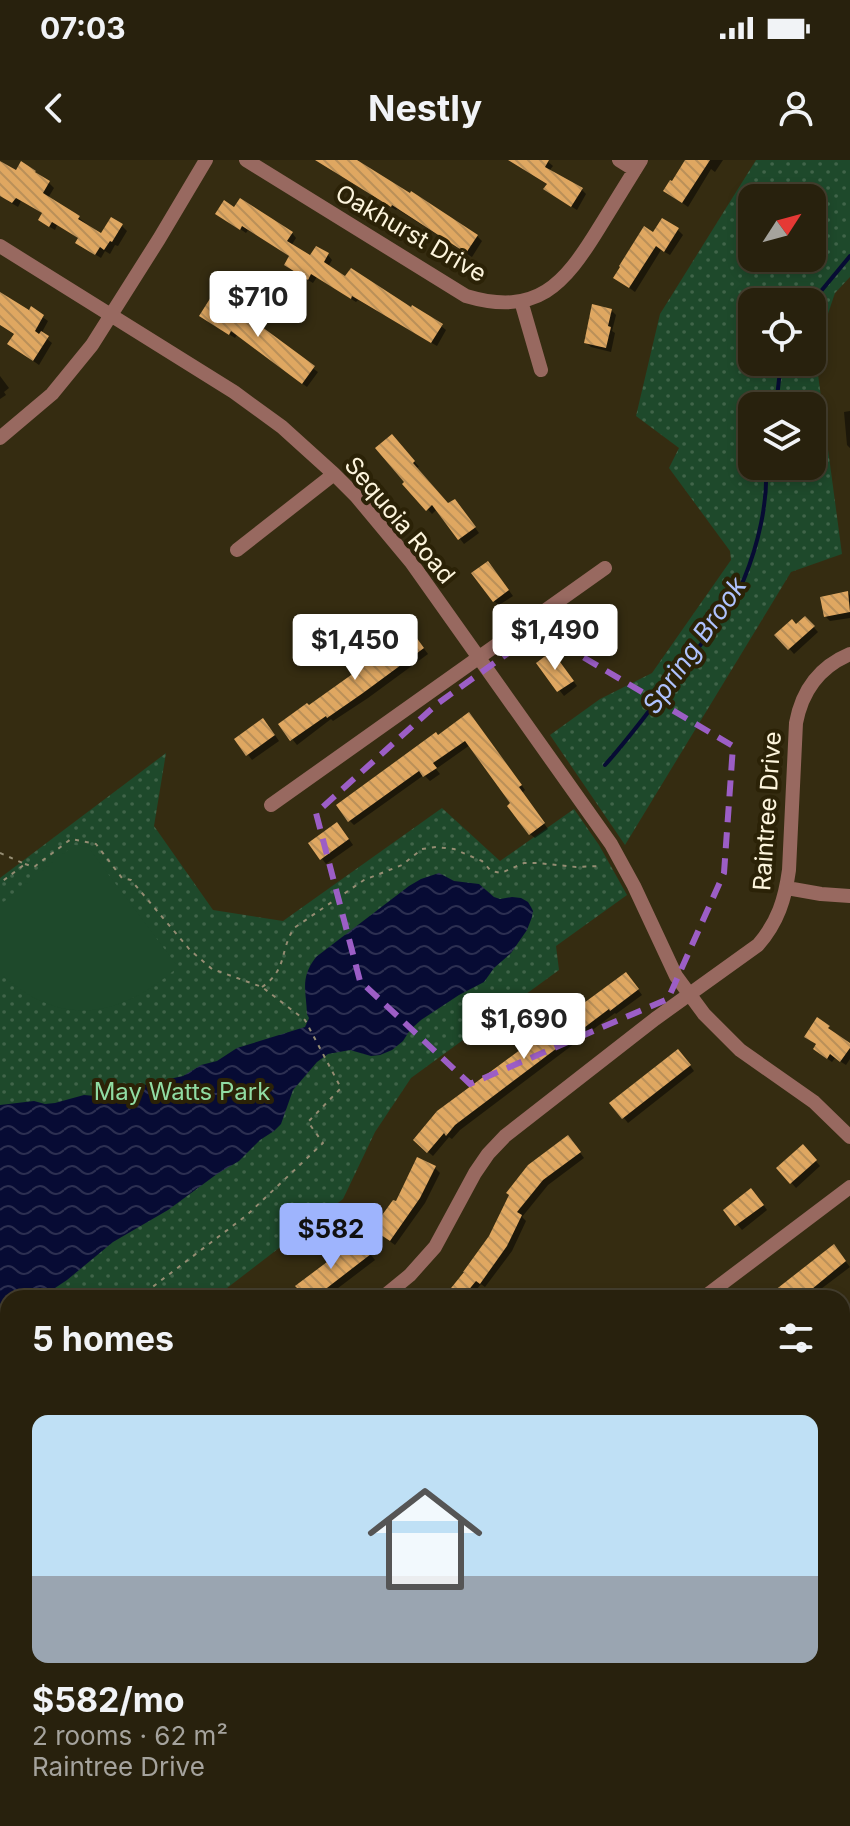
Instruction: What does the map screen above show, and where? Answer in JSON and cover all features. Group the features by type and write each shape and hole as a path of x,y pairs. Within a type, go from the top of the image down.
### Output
{"street":[{"path":"0,438 52,394 92,345 206,160"},
{"name":"Oakhurst Drive","path":"246,160 466,296 509,303 549,289 572,269 638,165"},
{"path":"619,160 638,165"},
{"name":"Sequoia Road","path":"0,246 234,392 282,427 356,496 404,553 611,844 642,901 676,976 704,1014 740,1050 814,1102 850,1137"},
{"path":"521,301 541,370"},
{"path":"237,550 334,474"},
{"path":"271,805 605,568"},
{"name":"Raintree Drive","path":"392,1290 435,1247 475,1173 496,1145 605,1058 758,945 776,921 782,908 789,870 798,708 823,669 850,654"},
{"path":"787,888 850,896"},
{"path":"714,1290 850,1187"}],"path":[{"path":"0,853 34,867 71,839 96,844 122,878 131,880 190,950 212,969 262,987 305,1020 341,1088 308,1122 323,1143 247,1215 149,1290"},
{"path":"262,987 280,970 287,940 294,928 364,880 402,865 422,849 454,849 482,861 491,871 501,873 524,863 602,866"},
{"path":"0,883 25,864"}],"highlighted area":[{"path":"539,631 733,746 724,873 668,999 470,1084 360,981 316,813 437,704"}],"green space":[{"path":"756,160 850,160 850,277 835,293 826,320 826,288 738,288 738,376 818,376 820,392 738,392 738,480 826,480 826,434 842,554 791,572 625,845 550,735 600,699 652,673 731,560 730,551 669,468 679,448 636,416 660,314 738,189 738,272 826,272 826,184 741,184"},
{"name":"May Watts Park","path":"166,753 154,826 213,910 283,921 442,808 500,861 574,809 627,895 556,946 559,970 411,1078 375,1132 343,1199 224,1290 0,1290 0,878"},
{"path":"74,845 88,847 178,967 134,997 90,1010 45,1003 0,973 0,905"}],"water":[{"path":"439,873 454,881 479,884 500,899 512,897 528,902 533,911 527,930 484,982 421,1020 392,1050 371,1056 350,1050 328,1054 293,1090 281,1124 239,1161 168,1210 113,1242 52,1290 0,1290 0,1105 34,1101 55,1103 84,1095 118,1098 147,1084 183,1076 237,1048 305,1027 309,1018 306,978 316,957 421,879"}],"building":[{"path":"315,160 357,160 478,235 466,253"},
{"path":"508,160 549,160 545,167 583,188 571,207 543,189 547,184"},
{"path":"685,160 710,160 682,203 663,191"},
{"path":"0,161 16,170 21,161 36,171 50,181 43,193 101,233 111,217 123,224 112,242 104,250 100,247 95,255 75,243 78,238 52,222 49,227 38,220 42,213 16,198 12,203 0,196"},
{"path":"240,198 293,232 287,241 310,255 316,246 329,253 324,262 345,276 351,268 443,324 431,343 311,274 308,280 284,265 289,256 242,226 240,230 215,214 224,200 234,207"},
{"path":"662,218 679,228 664,252 656,246 629,288 613,278 644,226 653,232"},
{"path":"0,292 29,310 31,306 44,315 35,331 49,336 33,361 7,344 14,334 0,325"},
{"path":"211,297 248,320 250,318 315,366 302,384 231,331 229,335 199,316"},
{"path":"592,304 612,309 606,348 584,343"},
{"path":"392,434 448,503 455,499 476,527 458,540 432,505 426,511 375,448"},
{"path":"488,561 509,590 493,602 471,573"},
{"path":"848,591 850,612 824,617 820,597"},
{"path":"805,616 815,626 788,650 774,635 792,619 796,624"},
{"path":"403,619 424,648 290,741 278,724 396,643 386,631"},
{"path":"552,651 574,681 557,692 536,663"},
{"path":"469,712 522,785 519,787 545,823 529,835 465,741 433,763 437,768 423,777 419,771 348,822 336,805 436,732 438,735"},
{"path":"263,718 275,735 246,756 234,739"},
{"path":"337,822 349,839 320,860 308,843"},
{"path":"626,972 639,989 455,1125 446,1136 444,1133 427,1153 413,1140 437,1111"},
{"path":"817,1017 850,1043 840,1062 830,1054 827,1059 813,1049 816,1044 804,1037"},
{"path":"678,1049 691,1065 622,1119 609,1103"},
{"path":"568,1135 581,1152 543,1180 517,1212 522,1215 507,1246 480,1284 476,1281 469,1290 449,1290 489,1236 509,1195 506,1193 528,1165"},
{"path":"803,1144 817,1160 790,1184 776,1168"},
{"path":"417,1157 436,1166 420,1198 390,1241 372,1229 393,1200 396,1201"},
{"path":"751,1188 764,1205 735,1226 723,1210"},
{"path":"359,1238 371,1254 324,1290 294,1290 295,1286"},
{"path":"834,1244 846,1261 811,1290 775,1290"}],"waterway":[{"name":"Spring Brook","path":"824,288 850,256"},
{"name":"Spring Brook","path":"778,392 779,376"},
{"name":"Spring Brook","path":"605,765 716,626 739,590 761,524 766,480"}]}
